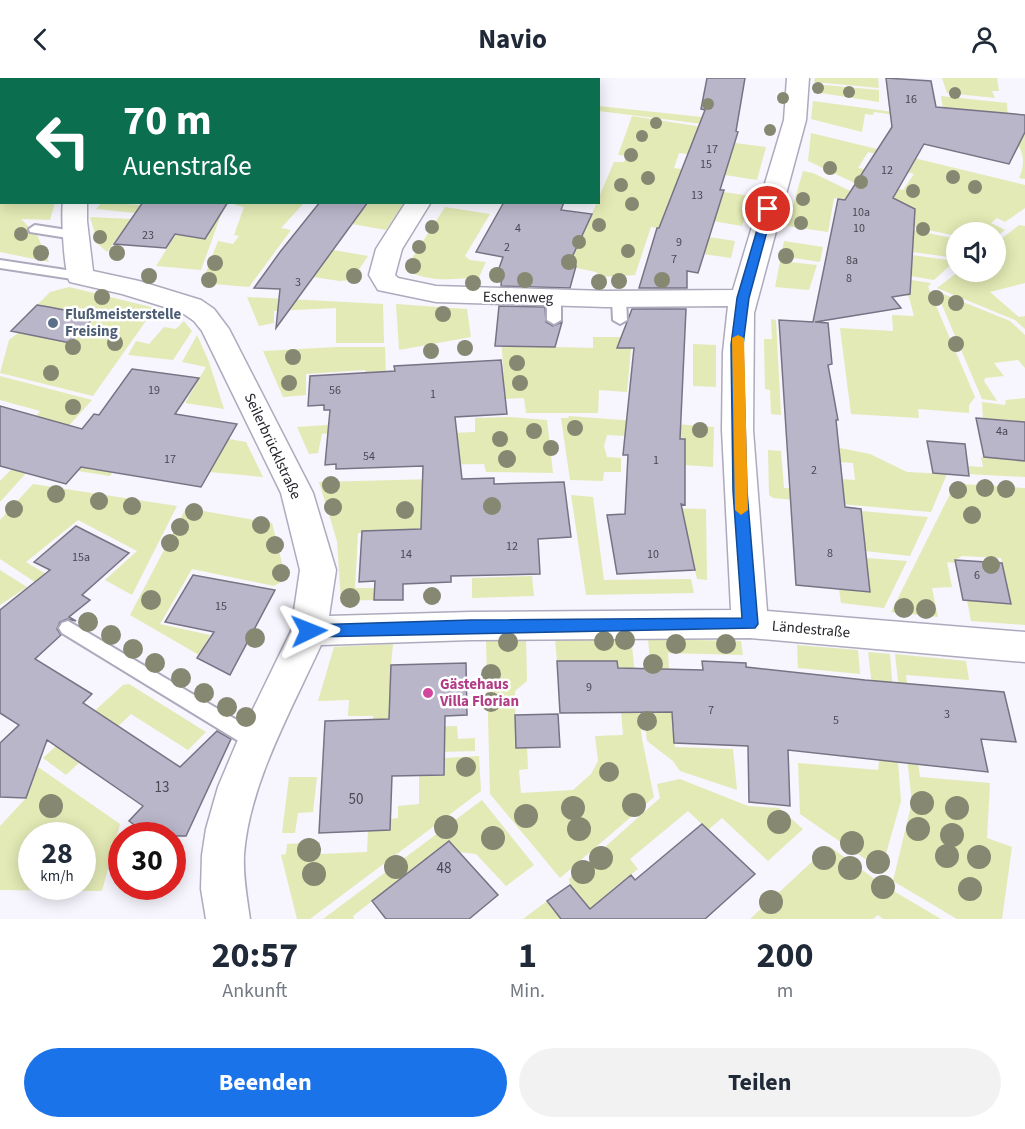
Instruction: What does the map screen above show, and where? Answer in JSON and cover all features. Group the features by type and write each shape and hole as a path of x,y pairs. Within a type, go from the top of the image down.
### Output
{"street":[{"path":"750,624 739,472 737,345 743,298 795,120 798,78"},
{"path":"75,204 74,235 81,264 80,276"},
{"name":"Eschenweg","path":"418,204 384,262 382,275 388,284 408,291 554,309 620,310 743,298"},
{"name":"Seilerbrücklstraße","path":"80,276 129,286 191,306 204,315 215,329 297,493 318,570 309,631 257,742 239,787 227,829 223,889 228,919"},
{"name":"Ländestraße","path":"309,631 471,626 750,624 1025,646"}],"lane":[{"path":"35,229 74,235"},
{"path":"0,264 80,276"},
{"path":"68,628 257,742"}],"green space":[{"path":"815,78 878,78 879,88 814,82"},
{"path":"942,78 997,78 999,91 992,91 995,98 947,93"},
{"path":"814,84 879,90 879,102 814,92"},
{"path":"941,96 1007,103 1008,122 943,108"},
{"path":"813,101 1025,130 1025,179 1019,178 1023,162 1018,145 944,122 874,112 873,115 865,114 862,132 811,119"},
{"path":"600,106 721,119 719,126 600,111"},
{"path":"632,116 715,129 688,154 679,153 674,168 687,170 671,198 664,229 651,227 635,275 601,277 596,272 563,265 582,237 596,204 600,204 600,195 614,162 624,162 627,156 618,155"},
{"path":"811,133 1025,185 1025,208 1005,222 997,218 992,222 946,222 946,234 899,224 914,208 887,196 898,189 903,190 914,174 908,172 914,163 868,152 858,168 874,171 876,193 808,161"},
{"path":"735,143 766,147 757,180 725,175"},
{"path":"803,171 813,173 865,198 866,203 834,198 828,232 787,226"},
{"path":"723,192 751,196 742,226 713,221"},
{"path":"0,204 55,204 50,220 21,219 37,235 49,262 0,252"},
{"path":"100,204 126,204 222,212 201,270 156,266 186,218 96,209"},
{"path":"303,204 281,228 291,230 249,287 202,283 218,241 233,244 239,236 234,235 244,207 235,205"},
{"path":"367,204 403,204 386,230 352,224"},
{"path":"445,207 490,214 465,256 470,260 486,262 479,277 434,279 408,271 407,266"},
{"path":"90,217 131,219 107,252 98,244"},
{"path":"1019,225 1025,226 1025,283 990,292 1019,317 1025,316 1025,329 1015,320 937,288 946,281 1006,282 1006,235"},
{"path":"899,227 946,237 946,257 912,252"},
{"path":"708,237 735,241 731,258 703,254"},
{"path":"784,241 823,247 820,262 781,256"},
{"path":"333,250 368,256 352,280 340,281 313,277"},
{"path":"912,255 946,260 946,269 934,280 892,273"},
{"path":"780,261 817,265 809,290 775,287"},
{"path":"898,278 931,283 928,287 975,397 969,405 969,413 918,409 919,418 851,414 840,328 893,331 892,315 914,316 909,297 898,287"},
{"path":"69,287 155,308 93,396 0,373 9,340 18,333 70,343 94,316 37,305 50,292"},
{"path":"936,291 1010,321 1025,335 1025,368 1018,360 994,363 1004,376 985,378 984,381 997,401 982,399"},
{"path":"247,297 383,304 384,343 336,343 336,308 274,311 274,323 259,326"},
{"path":"396,304 467,309 471,337 399,350"},
{"path":"771,319 776,320 781,415 771,414 770,390 765,389 764,339 772,339"},
{"path":"184,321 192,331 173,360 128,355 136,341 149,344 164,327 176,329"},
{"path":"501,334 554,347 593,348 593,337 632,337 627,392 599,390 598,413 526,413 524,398 505,399"},
{"path":"197,335 209,362 224,409 185,403 206,367 182,362"},
{"path":"693,344 716,345 716,387 693,386"},
{"path":"385,347 386,378 366,379 365,370 306,374 306,395 283,397 263,351"},
{"path":"0,376 92,400 0,502 0,481 57,423 36,417 40,411 0,400"},
{"path":"1025,398 1025,422 983,419 982,402 1005,405 1006,400"},
{"path":"569,416 714,427 713,467 685,465 685,439 607,435 604,446 607,457 621,458 621,472 604,472 603,481 570,480 561,418"},
{"path":"510,417 547,420 553,473 486,472 484,464 430,465 430,434 475,432 475,418"},
{"path":"115,419 246,442 263,477 209,472 225,445 139,431 110,476 78,471"},
{"path":"414,419 414,423 322,434 318,453 309,454 297,427"},
{"path":"840,448 870,454 907,472 947,474 931,512 773,498 769,495 768,450 781,451 784,488 842,492 841,479 855,480 853,463 839,462"},
{"path":"981,457 1025,461 1025,477 968,474 966,466 983,467"},
{"path":"434,479 456,510 421,511 421,529 358,533 355,588 375,588 374,600 341,601 337,541 319,482"},
{"path":"33,484 177,506 132,595 105,580 137,551 78,520 26,562 64,585 53,594 0,559 0,520"},
{"path":"963,484 1025,488 1025,625 971,621 967,600 1011,603 1001,558 962,556 955,560 956,563 947,562 952,587 932,588 938,617 891,612 954,486"},
{"path":"571,495 593,497 604,580 691,579 694,593 586,595"},
{"path":"186,508 272,523 286,579 274,586 192,569 160,624 210,635 199,655 130,615"},
{"path":"665,508 706,509 707,580 697,579 688,538 670,538"},
{"path":"861,511 928,517 910,556 865,551"},
{"path":"866,558 907,561 884,608 841,603 839,589 870,592"},
{"path":"0,570 27,587 0,605"},
{"path":"532,576 534,596 472,598 472,578"},
{"path":"631,637 642,739 654,797 560,878 490,794 486,640 526,639 527,681 515,691 516,748 527,748 528,769 519,770 521,793 573,790 591,774 598,761 595,736 623,735 617,661 557,661 555,639"},
{"path":"648,639 741,641 743,655 668,653 670,686 652,685"},
{"path":"393,644 391,665 431,716 373,723 373,716 348,716 349,700 318,701 334,647"},
{"path":"797,645 858,650 860,674 798,668"},
{"path":"868,652 890,654 901,801 883,864 874,865 800,814 798,763 878,770 880,754"},
{"path":"895,654 966,661 969,680 906,675 920,777 990,783 987,838 1012,847 1002,919 957,919 893,881 912,802"},
{"path":"129,684 206,732 188,750 131,714 66,775 43,758 123,685"},
{"path":"670,695 675,747 733,749 737,790 680,771 673,761 647,741 642,696"},
{"path":"457,726 458,739 475,738 475,751 369,754 370,729"},
{"path":"479,756 481,791 310,919 297,919 281,855 286,854 287,844 320,842 320,854 367,852 368,831 390,830 390,819 398,818 398,806 419,804 419,776 444,775 445,758"},
{"path":"38,767 117,822 108,822 108,869 102,891 96,891 96,822 18,822 18,890 0,890 0,826 26,798"},
{"path":"289,777 317,777 313,812 298,813 295,833 282,833"},
{"path":"680,779 748,806 779,808 803,829 768,861 722,818 708,830 688,811 630,859 638,869 609,892 599,919 570,885 569,879 660,798 657,784"},
{"path":"482,800 534,865 506,886 476,854 459,852 449,841 353,916 354,919 323,919"},
{"path":"829,846 880,883 941,919 883,919 878,915 873,919 750,919"},
{"path":"547,901 561,919 523,919"}],"building":[{"path":"707,78 745,78 736,131 738,132 720,190 724,190 698,273 687,271 687,288 639,288 657,228 659,228 705,110 701,109"},
{"path":"886,78 931,81 936,107 1025,115 1025,132 1009,164 924,144 893,198 915,209 910,294 892,297 901,308 815,322 828,323 832,364 828,365 838,420 836,420 845,507 861,509 870,592 796,585 779,320 813,322 838,199 845,200 892,127"},
{"path":"142,204 227,204 205,239 175,234 166,248 114,244"},
{"path":"318,204 367,204 276,328 280,289 254,288"},
{"path":"503,204 563,204 561,210 592,214 568,266 576,266 570,288 501,286 502,274 497,274 503,257 476,252"},
{"path":"37,305 95,316 70,343 11,331"},
{"path":"499,306 545,307 546,322 553,326 562,322 555,347 495,346"},
{"path":"632,309 686,309 680,439 685,439 685,505 681,504 695,570 617,574 607,515 625,514 628,455 623,455 634,348 617,348"},
{"path":"501,360 507,414 455,417 462,479 494,478 494,484 564,482 571,537 538,539 540,574 451,576 451,582 403,584 403,600 374,600 375,581 359,582 362,531 421,529 423,466 336,469 336,464 325,465 330,410 324,410 324,405 308,406 310,376 395,371 394,366"},
{"path":"132,369 199,378 175,414 237,424 201,487 81,467 66,484 0,466 0,406 82,429 94,414 99,415"},
{"path":"976,418 1025,422 1025,461 984,457"},
{"path":"927,441 965,444 969,476 933,473"},
{"path":"76,526 129,553 82,595 90,600 69,617 76,621 67,619 60,622 57,629 61,635 35,659 92,694 83,703 180,767 217,731 231,739 186,836 186,822 130,822 143,806 47,740 26,798 0,797 0,743 19,725 0,713 0,610 50,570 34,562"},
{"path":"955,560 1002,563 1011,604 963,600"},
{"path":"193,575 275,590 230,675 197,658 214,632 165,622"},
{"path":"557,661 617,661 618,668 703,670 702,661 746,663 746,667 1004,692 1016,742 981,739 988,772 788,750 790,806 749,802 748,746 674,743 672,712 560,713"},
{"path":"466,663 467,715 445,716 444,775 392,776 390,830 319,833 325,721 389,719 391,665"},
{"path":"558,714 560,747 516,748 515,715"},
{"path":"702,824 755,874 705,919 561,919 547,901 570,885 590,909 631,875 635,880"},
{"path":"449,841 498,895 469,919 386,919 372,901"}],"slow traffic":[{"path":"738,338 741,510"}],"place":[{"name":"Flußmeisterstelle Freising","path":"53,323"},
{"name":"Gästehaus Villa Florian","path":"428,693"}],"route":[{"path":"309,631 471,626 750,624 740,491 737,345 743,298 768,209"}]}
